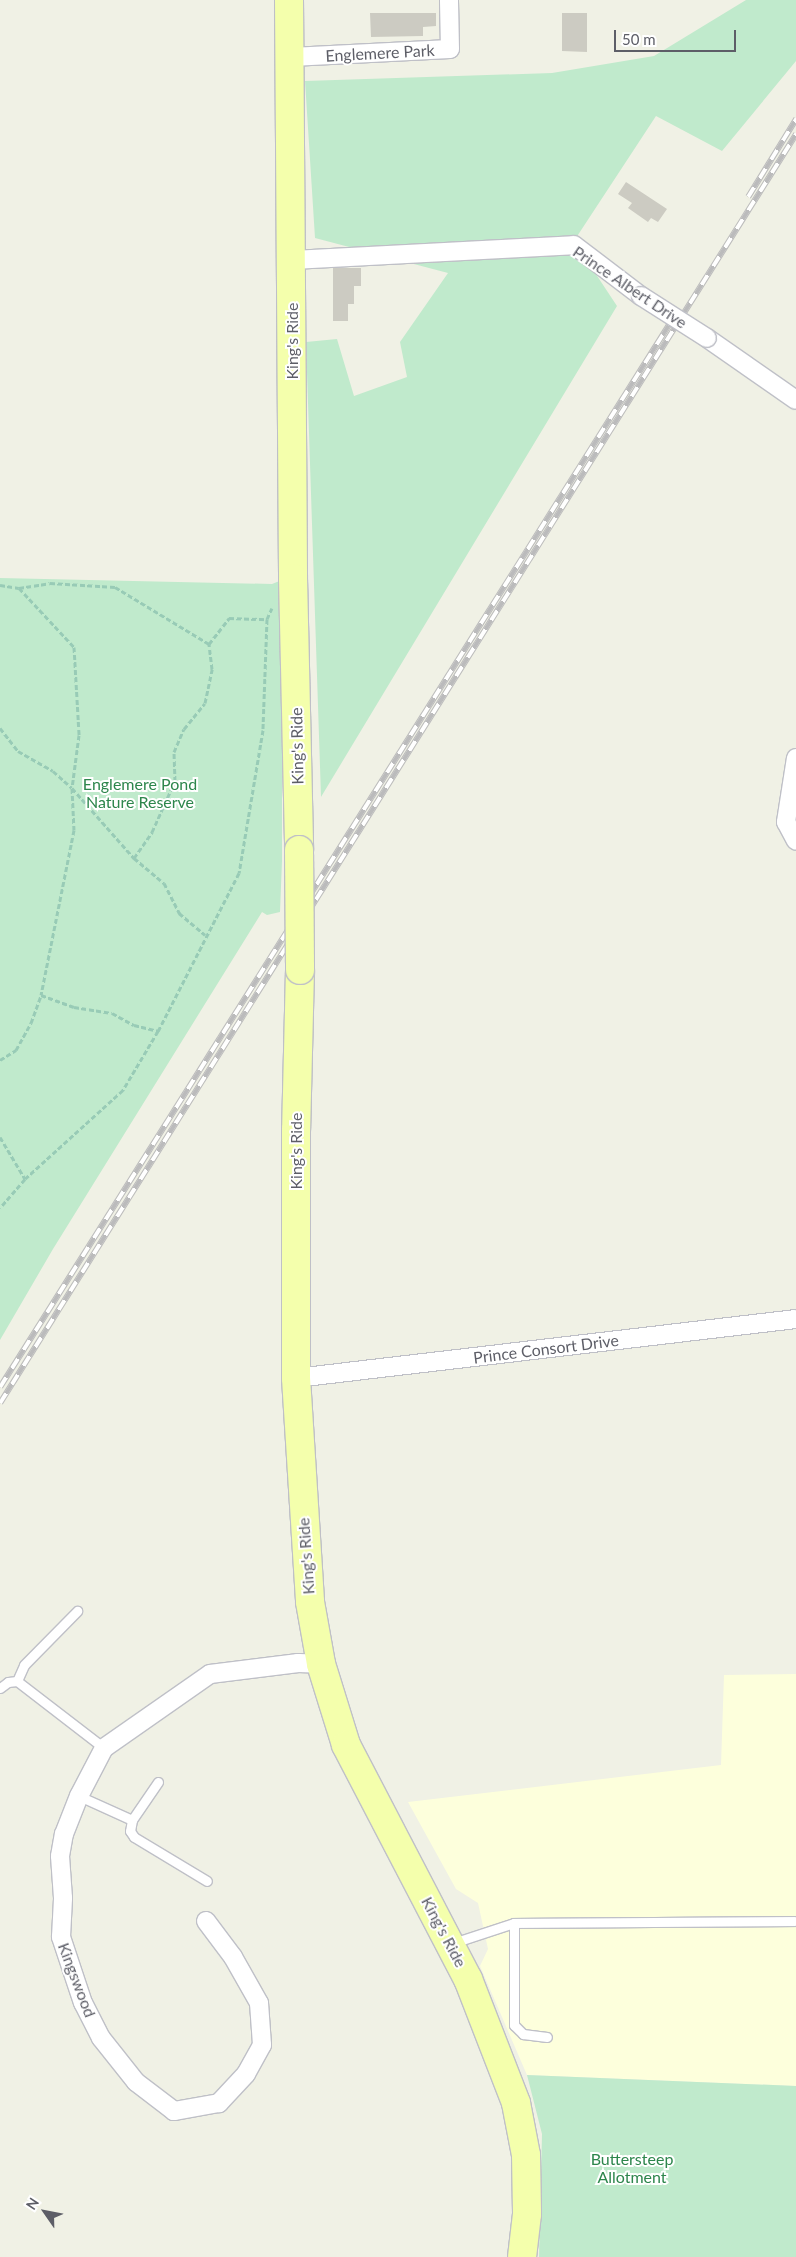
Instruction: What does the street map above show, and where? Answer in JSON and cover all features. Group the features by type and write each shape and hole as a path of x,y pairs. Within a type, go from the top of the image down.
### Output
{"main road":[{"name":"King's Ride","path":"289,0 300,970 296,1130 296,1378 310,1602 321,1664 346,1745 450,1944 494,2040 516,2103 526,2155 527,2214 522,2257"}],"street":[{"name":"Englemere Park","path":"290,57 450,50 449,0"},
{"name":"Prince Albert Drive","path":"292,260 574,245 641,296 707,338 796,400"},
{"path":"796,758 786,822 796,840"},
{"name":"Prince Consort Drive","path":"296,1378 796,1319"},
{"name":"Kingswood","path":"206,1921 233,1958 260,2003 262,2045 246,2074 219,2103 174,2111 136,2082 101,2038 66,1961 61,1938 63,1898 60,1856 64,1834 79,1796 104,1748 210,1674 298,1663 321,1664"}],"lane":[{"path":"18,1680 24,1664 78,1611"},
{"path":"0,1688 8,1682 18,1680 104,1748"},
{"path":"158,1782 132,1820 130,1831 134,1837 207,1881"},
{"path":"79,1796 132,1820"},
{"path":"450,1944 514,1923 794,1921"},
{"path":"514,1923 514,2026 523,2034 547,2037"}],"path":[{"path":"0,585 18,588 50,583 114,587 209,644"},
{"path":"0,1060 16,1050 31,1023 41,995 74,830 72,788 79,735 74,646 18,588"},
{"path":"0,1208 25,1179 123,1090 158,1031 205,935 239,873 254,797 263,730 266,618 229,618 209,644 212,669 205,703 184,729 174,752 175,781 152,832 134,858"},
{"path":"0,728 18,752 53,771 72,788 134,858 164,883 179,912 205,935"},
{"path":"41,995 74,1007 112,1013 134,1025 158,1031"},
{"path":"0,1137 25,1179"}],"shaded area":[{"path":"796,1674 796,2086 527,2075 480,1966 488,1949 478,1903 456,1889 408,1802 721,1765 724,1675"}],"green space":[{"path":"746,0 796,0 796,61 722,151 656,116 574,241 617,306 321,797 306,342 337,339 354,396 407,377 400,342 448,273 315,238 305,81 552,73 654,56"},
{"name":"Englemere Pond Nature Reserve","path":"0,578 272,584 282,580 282,861 280,912 267,915 262,912 53,1249 0,1340"},
{"name":"Buttersteep Allotment","path":"527,2075 796,2086 796,2257 539,2257 542,2134"}],"building":[{"path":"370,13 436,13 436,26 423,27 423,36 371,37"},
{"path":"562,13 587,13 587,52 562,51"},
{"path":"626,182 667,209 658,222 651,218 648,222 628,208 632,203 618,194"},
{"path":"333,268 361,268 361,286 354,286 354,304 348,304 348,321 333,321"}],"railway":[{"path":"748,197 796,119"},
{"path":"0,1403 796,134"},
{"path":"0,1387 670,323"}]}
